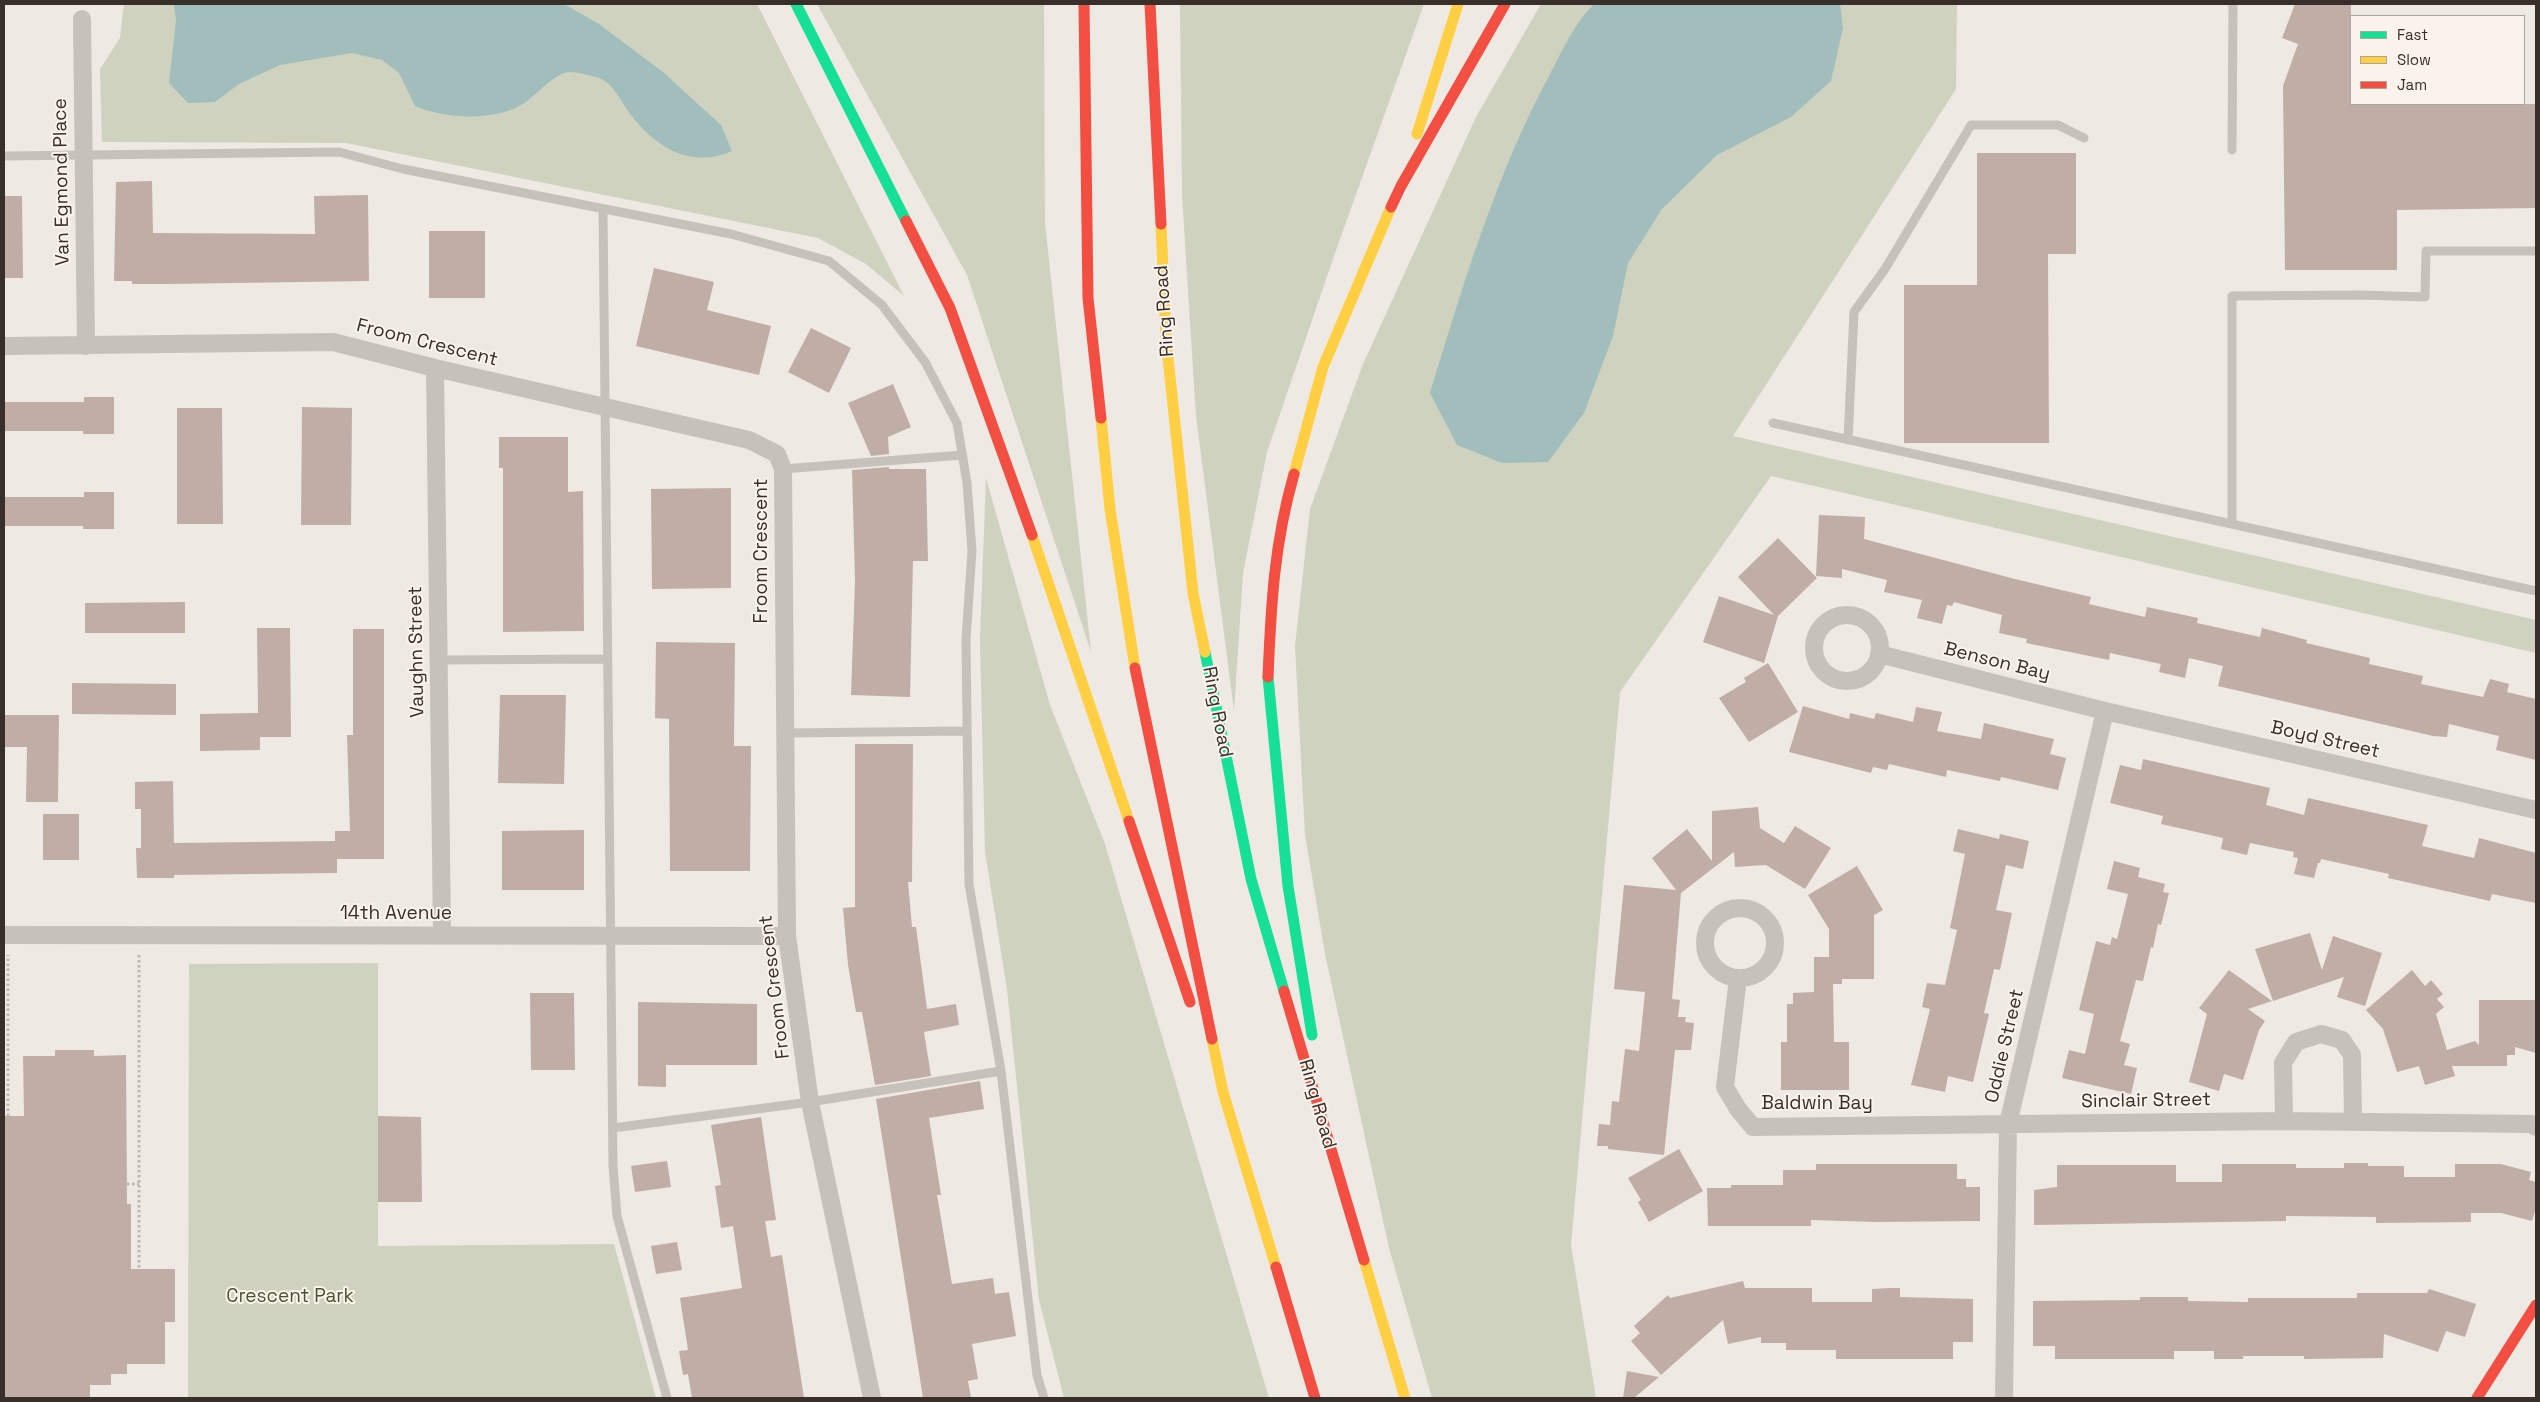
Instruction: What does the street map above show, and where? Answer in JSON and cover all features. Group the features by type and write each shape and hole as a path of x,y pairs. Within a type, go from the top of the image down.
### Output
{"main road":[{"path":"796,4 950,308 1052,591 1177,967 1223,1092 1315,1398"},
{"path":"1084,4 1088,298 1110,509 1135,668 1223,1092"},
{"name":"Ring Road","path":"1150,4 1166,339 1193,593 1251,879 1406,1398"},
{"path":"1331,1150 1288,886 1268,682 1271,598 1281,520 1323,367 1401,186 1458,4"},
{"path":"1401,186 1506,4"},
{"path":"2477,1398 2536,1305"}],"street":[{"name":"Van Egmond Place","path":"82,19 82,154 86,346"},
{"name":"Froom Crescent","path":"4,346 333,342 435,368 748,440 777,454 783,469 787,936 810,1102 872,1398"},
{"name":"Vaughn Street","path":"435,368 442,935"},
{"name":"Benson Bay","path":"1880,654 2105,711"},
{"name":"Boyd Street","path":"2105,711 2536,810"},
{"name":"Oddie Street","path":"2004,1398 2008,1124 2105,711"},
{"name":"14th Avenue","path":"6,935 787,936"},
{"name":"Baldwin Bay","path":"1738,978 1725,1087 1738,1109 1753,1126 2008,1124"},
{"path":"2284,1121 2283,1063 2296,1042 2320,1034 2342,1040 2352,1055 2353,1121"},
{"name":"Sinclair Street","path":"2008,1124 2353,1121 2532,1124 2536,1126"}],"lane":[{"path":"2232,150 2233,4"},
{"path":"1848,440 1854,312 1885,269 1971,125 2058,125 2084,138"},
{"path":"4,156 339,152 403,169 731,234 829,260 882,304 925,362 957,423 967,483 972,551 966,639 969,884 1001,1071 1037,1375 1044,1398"},
{"path":"603,210 613,1166 616,1216 667,1398"},
{"path":"2232,524 2232,296 2425,296 2426,251 2536,251"},
{"path":"1773,423 2536,591"},
{"path":"783,469 962,455"},
{"path":"438,660 607,659"},
{"path":"785,733 966,732"},
{"path":"613,1128 810,1102 1001,1071"}],"path":[{"path":"139,934 139,1269"},
{"path":"6,935 6,1075 8,1116"},
{"path":"127,1184 139,1184"}],"green space":[{"path":"124,4 757,4 904,296 866,264 818,238 346,143 102,142 100,69 120,38"},
{"path":"817,4 1044,4 1045,223 1091,652 967,275"},
{"path":"1180,4 1424,4 1334,256 1267,452 1243,573 1234,711 1196,416 1182,195"},
{"path":"1541,4 1957,4 1956,89 1733,436 2536,620 2536,653 1771,476 1620,692 1571,1245 1596,1398 1432,1398 1389,1248 1325,954 1305,835 1295,646 1310,509 1363,364 1476,117"},
{"path":"986,478 1050,705 1105,844 1269,1398 1064,1398 1039,1300 1007,989 985,852 980,639"},
{"name":"Crescent Park","path":"378,963 378,1246 614,1244 656,1398 188,1398 189,964"}],"water":[{"path":"174,4 564,4 599,24 663,72 721,125 732,151 703,158 689,156 663,146 641,127 612,87 602,79 572,72 558,76 526,102 501,113 455,116 415,106 399,73 382,60 352,53 280,65 239,84 215,102 188,103 169,83 176,20"},
{"path":"1594,4 1840,4 1843,28 1831,81 1791,117 1717,155 1662,209 1628,263 1613,336 1584,413 1548,462 1502,463 1457,445 1430,393 1482,230 1513,151 1564,46 1575,28"}],"building":[{"path":"2295,4 2351,4 2350,105 2536,104 2536,208 2397,210 2397,270 2285,270 2283,86 2298,44 2282,38"},
{"path":"1977,153 2076,153 2076,254 2048,254 2049,443 1904,443 1904,285 1977,285"},
{"path":"152,181 153,233 315,234 314,196 368,195 369,281 132,284 132,281 114,281 116,182"},
{"path":"4,196 22,196 23,278 4,278"},
{"path":"429,231 485,231 485,298 429,298"},
{"path":"654,268 714,282 707,310 771,326 759,375 636,346"},
{"path":"811,328 851,348 829,393 788,372"},
{"path":"893,384 911,427 888,437 889,454 871,456 848,403"},
{"path":"84,397 114,397 114,434 83,434 83,431 4,431 4,402 84,402"},
{"path":"302,407 352,408 351,525 301,525"},
{"path":"177,408 222,408 223,524 177,524"},
{"path":"499,437 568,437 568,492 583,491 584,631 503,632 503,468 499,468"},
{"path":"889,467 889,469 926,469 928,561 913,561 910,697 851,695 855,581 852,470"},
{"path":"731,488 731,588 652,589 651,489"},
{"path":"84,492 114,492 114,529 83,529 83,526 4,526 4,497 84,497"},
{"path":"1819,515 1865,517 1864,539 2091,597 2089,604 2145,617 2147,607 2198,618 2197,623 2260,637 2262,628 2307,640 2306,643 2370,658 2369,664 2423,676 2421,684 2483,697 2490,679 2509,684 2507,692 2536,699 2536,760 2496,750 2499,736 2449,724 2447,737 2433,736 2218,686 2223,666 2189,658 2185,678 2159,672 2161,664 2110,653 2109,660 2026,643 2027,639 1999,633 2002,615 1954,602 1952,606 1947,605 1942,624 1917,618 1922,600 1884,592 1887,580 1842,569 1842,578 1816,576"},
{"path":"1778,538 1817,578 1778,616 1764,663 1703,642 1719,596 1774,615 1738,577"},
{"path":"185,602 185,633 85,633 85,603"},
{"path":"257,628 290,628 291,737 260,737 260,750 200,751 200,714 258,713"},
{"path":"353,629 384,629 384,859 337,859 337,873 174,875 174,878 137,878 136,848 141,848 141,809 135,809 135,782 173,781 174,843 335,841 335,831 350,831 347,735 353,735"},
{"path":"656,642 735,643 734,746 751,746 750,871 670,871 669,719 655,718"},
{"path":"1768,663 1798,712 1749,742 1719,698 1746,682 1744,678"},
{"path":"72,683 176,684 176,715 72,714"},
{"path":"500,695 566,695 564,784 498,783"},
{"path":"1803,706 1849,719 1850,713 1874,719 1876,713 1913,722 1916,707 1942,712 1937,731 1981,739 1984,723 2054,739 2050,754 2066,758 2058,790 2001,777 2000,781 1947,770 1946,777 1889,764 1887,770 1873,767 1871,773 1789,752"},
{"path":"4,715 59,715 58,802 26,802 27,747 4,747"},
{"path":"855,744 913,744 912,882 908,882 912,927 916,927 927,1009 956,1004 959,1025 924,1032 931,1076 875,1085 862,1012 856,1012 848,965 843,908 855,907"},
{"path":"2143,759 2270,788 2266,805 2304,815 2308,798 2428,825 2422,846 2474,858 2479,838 2536,853 2536,903 2492,894 2490,901 2388,878 2389,874 2321,859 2314,878 2294,874 2298,858 2293,857 2294,852 2250,843 2247,855 2221,849 2223,838 2161,824 2163,816 2110,803 2120,765 2141,770"},
{"path":"1758,807 1760,828 1784,843 1795,826 1831,848 1805,889 1766,865 1735,867 1734,852 1681,893 1672,999 1680,1000 1678,1017 1686,1017 1685,1022 1694,1023 1691,1050 1675,1050 1664,1155 1608,1149 1608,1146 1597,1146 1599,1124 1610,1125 1612,1101 1619,1102 1625,1049 1639,1051 1645,992 1614,989 1624,885 1676,890 1652,858 1687,829 1712,861 1712,811"},
{"path":"43,814 79,814 79,860 43,860"},
{"path":"1958,829 1999,839 2000,834 2029,841 2023,869 2006,865 1996,910 2012,913 2000,970 1994,969 1984,1013 1989,1014 1973,1082 1948,1076 1945,1092 1911,1085 1930,1009 1922,1007 1927,983 1945,985 1957,930 1950,928 1965,854 1953,851"},
{"path":"584,830 584,890 502,890 502,831"},
{"path":"2114,861 2140,868 2138,877 2165,884 2163,892 2169,893 2161,925 2158,924 2153,948 2151,947 2143,981 2136,980 2120,1041 2130,1044 2124,1065 2137,1068 2131,1094 2062,1078 2069,1050 2085,1054 2094,1014 2079,1010 2096,941 2110,945 2112,937 2117,939 2128,894 2107,889"},
{"path":"1857,866 1883,910 1874,915 1874,979 1842,979 1842,984 1833,984 1834,1042 1849,1042 1849,1090 1781,1090 1781,1042 1787,1042 1787,1004 1793,1004 1793,993 1814,992 1814,957 1829,957 1829,929 1808,895"},
{"path":"2310,933 2322,970 2333,936 2382,953 2365,1006 2337,997 2344,977 2273,1001 2255,949"},
{"path":"2229,970 2272,1001 2248,1009 2265,1021 2259,1030 2243,1080 2224,1074 2219,1091 2189,1082 2207,1014 2199,1008"},
{"path":"2412,970 2425,986 2431,980 2443,994 2437,999 2444,1007 2436,1014 2447,1050 2475,1041 2479,1045 2479,1000 2536,1000 2536,1053 2515,1047 2515,1055 2507,1055 2507,1066 2452,1066 2455,1076 2425,1085 2419,1066 2397,1072 2383,1029 2366,1010"},
{"path":"530,993 574,993 575,1070 531,1070"},
{"path":"638,1002 757,1004 757,1065 666,1065 666,1087 638,1086"},
{"path":"55,1050 94,1050 94,1056 126,1055 127,1204 131,1204 131,1269 175,1269 175,1322 165,1322 165,1364 127,1364 127,1374 111,1374 111,1385 90,1385 90,1398 4,1398 4,1116 24,1116 23,1056 55,1056"},
{"path":"980,1081 984,1109 929,1118 941,1195 937,1195 952,1284 993,1278 995,1294 1009,1292 1016,1336 972,1344 978,1379 968,1381 971,1398 923,1398 876,1099"},
{"path":"378,1116 421,1117 422,1202 378,1202"},
{"path":"761,1117 776,1220 765,1221 771,1257 782,1255 804,1398 692,1398 688,1374 683,1375 679,1351 688,1350 680,1298 742,1288 733,1226 721,1228 715,1186 721,1185 711,1125"},
{"path":"1679,1149 1703,1191 1649,1222 1638,1202 1641,1200 1628,1178"},
{"path":"667,1161 671,1187 635,1192 631,1166"},
{"path":"2344,1163 2368,1163 2368,1166 2404,1166 2404,1177 2455,1177 2455,1164 2501,1164 2531,1172 2529,1180 2536,1182 2536,1208 2532,1221 2501,1213 2471,1213 2471,1222 2376,1223 2376,1217 2286,1216 2286,1221 2034,1225 2034,1190 2057,1187 2057,1165 2176,1165 2176,1182 2222,1182 2222,1164 2296,1164 2296,1168 2344,1168"},
{"path":"1816,1164 1957,1164 1957,1179 1966,1179 1966,1187 1980,1187 1980,1221 1875,1222 1811,1220 1811,1226 1708,1226 1707,1188 1731,1188 1731,1185 1783,1185 1783,1170 1816,1170"},
{"path":"677,1242 682,1270 656,1274 651,1246"},
{"path":"1743,1281 1745,1288 1812,1288 1812,1302 1872,1302 1872,1289 1889,1288 1900,1288 1900,1297 1973,1299 1973,1342 1953,1342 1953,1359 1836,1359 1836,1350 1786,1350 1786,1343 1761,1343 1761,1337 1728,1344 1723,1320 1661,1375 1631,1341 1640,1333 1634,1326 1668,1295 1670,1298"},
{"path":"2429,1289 2476,1304 2465,1337 2446,1331 2438,1352 2384,1334 2383,1358 2304,1359 2304,1356 2243,1356 2243,1359 2214,1359 2214,1351 2174,1351 2174,1359 2055,1359 2055,1346 2033,1346 2033,1301 2140,1300 2140,1297 2188,1297 2188,1301 2248,1302 2248,1298 2357,1298 2357,1293 2427,1293"},
{"path":"1627,1371 1659,1377 1634,1398 1623,1398"}],"traffic: fast":[{"path":"796,4 906,221"},
{"path":"1205,652 1251,879 1284,991"},
{"path":"1268,677 1288,886 1312,1035"}],"traffic: slow":[{"path":"1417,134 1458,4"},
{"path":"1294,474 1323,367 1391,207"},
{"path":"1161,224 1166,339 1193,593 1205,652"},
{"path":"1101,418 1110,509 1135,668"},
{"path":"1032,535 1129,821"},
{"path":"1212,1039 1223,1092 1276,1267"},
{"path":"1364,1260 1405,1398"}],"traffic: jam":[{"path":"1084,4 1088,298 1101,418"},
{"path":"1150,4 1161,224"},
{"path":"1391,207 1401,186 1505,4"},
{"path":"906,221 950,308 1032,535"},
{"path":"1268,677 1272,600 1278,550 1294,474"},
{"path":"1135,668 1212,1039"},
{"path":"1129,821 1190,1002"},
{"path":"1284,991 1364,1260"},
{"path":"1276,1267 1315,1398"},
{"path":"2477,1398 2536,1305"}]}
